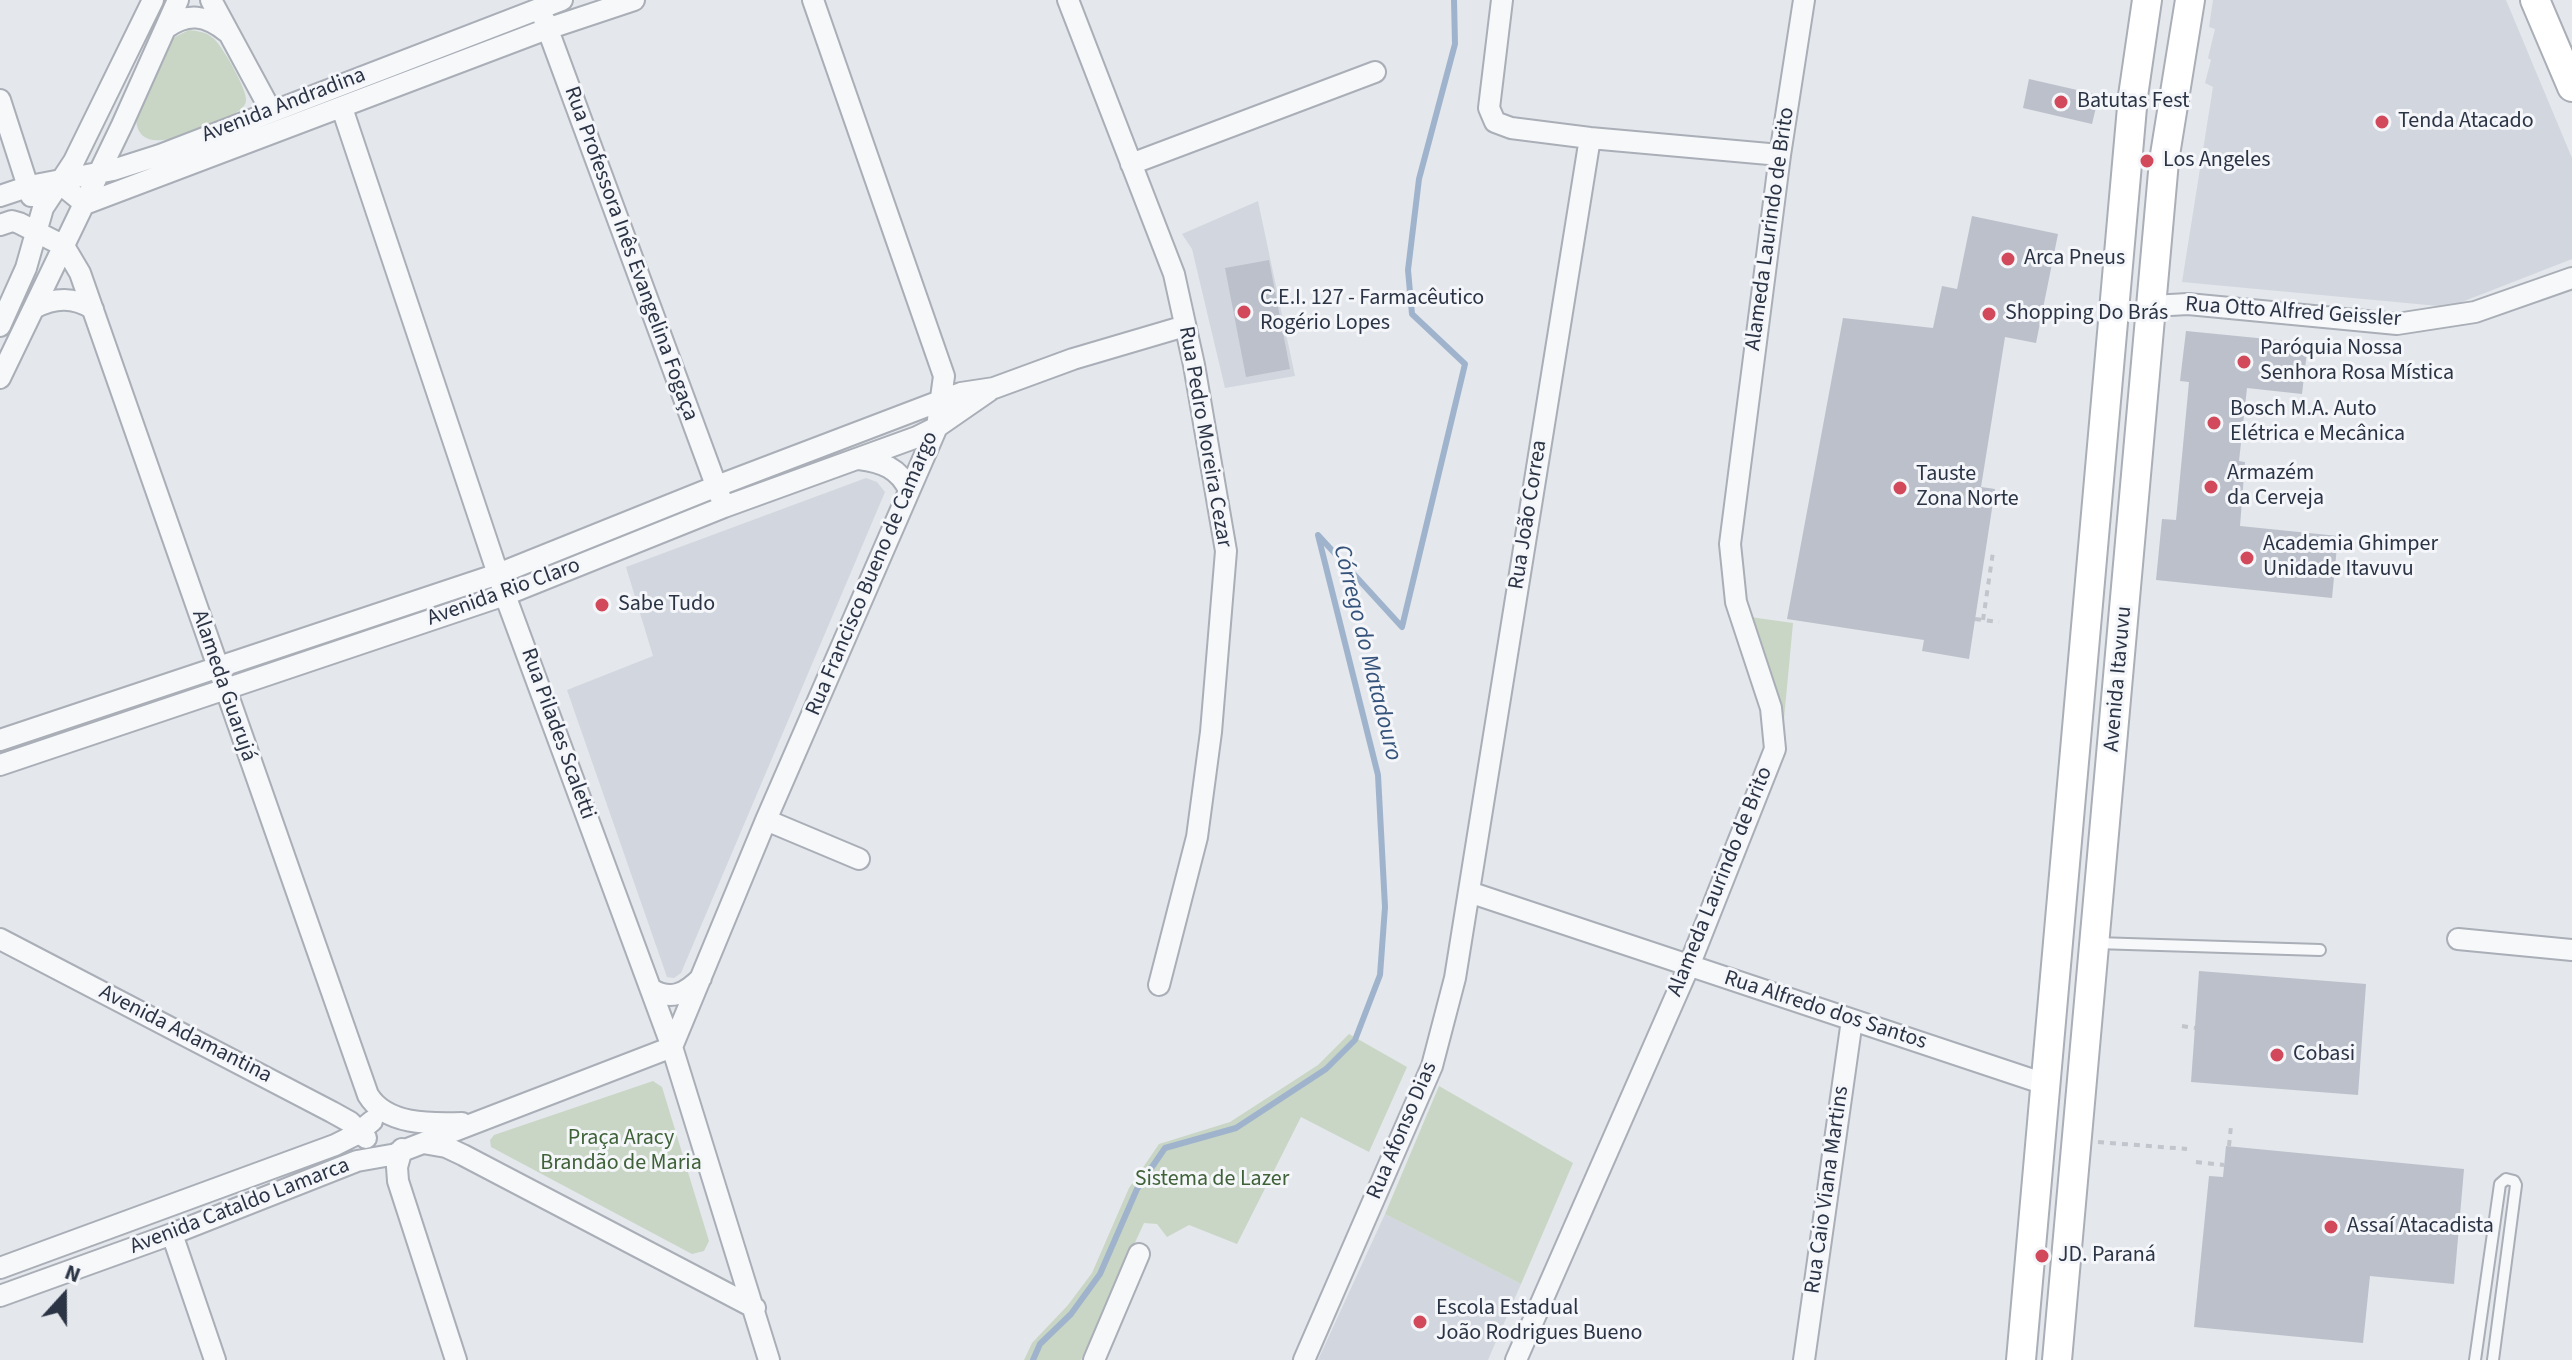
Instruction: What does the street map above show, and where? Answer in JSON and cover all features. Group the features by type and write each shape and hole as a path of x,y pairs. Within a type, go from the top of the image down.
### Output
{"main road":[{"name":"Avenida Itavuvu","path":"2021,1360 2133,96 2147,0"},
{"name":"Avenida Itavuvu","path":"2057,1360 2164,161 2190,0"},
{"path":"2535,0 2562,38 2572,87"},
{"path":"2113,335 2152,306"}],"street":[{"path":"0,326 26,268 43,208 74,161 153,0"},
{"path":"0,378 85,204 178,0"},
{"path":"211,0 271,111"},
{"name":"Avenida Andradina","path":"0,196 30,186 98,174 160,155 540,4 562,0"},
{"name":"Avenida Andradina","path":"85,204 547,29 634,0"},
{"name":"Rua Francisco Bueno de Camargo","path":"672,1047 766,820 937,427 943,400 944,376 813,0"},
{"name":"Rua Pedro Moreira Cezar","path":"1068,0 1174,274 1226,551 1211,732 1197,837 1159,985"},
{"path":"1502,0 1489,108 1495,122 1511,128 1590,138 1780,155"},
{"name":"Alameda Laurindo de Brito","path":"1516,1360 1689,966 1775,749 1771,708 1736,602 1730,544 1780,155 1804,0"},
{"name":"Rua Professora Inês Evangelina Fogaça","path":"540,4 724,507"},
{"path":"166,28 179,18 192,16 207,18 230,34"},
{"path":"1131,164 1375,72"},
{"path":"0,100 30,186 36,232"},
{"name":"Rua Pilades Scaletti","path":"342,108 505,595 672,1047 769,1360"},
{"path":"122,125 131,142 142,151 160,155"},
{"name":"Rua João Correa","path":"1469,892 1590,138"},
{"path":"58,182 85,204"},
{"path":"0,225 12,221 19,223 64,246"},
{"name":"Alameda Guarujá","path":"64,246 80,273 93,309 368,1095 380,1109 393,1117"},
{"name":"Rua Otto Alfred Geissler","path":"2152,306 2188,304 2397,324 2475,312 2572,278"},
{"path":"34,308 60,299 74,300 93,309"},
{"name":"Avenida Rio Claro","path":"0,740 498,574 961,393 994,388 1073,359 1185,326"},
{"name":"Avenida Rio Claro","path":"0,765 505,595 724,507 859,459 937,427 994,388"},
{"path":"859,459 889,466 900,475 909,490"},
{"path":"766,820 859,859"},
{"name":"Rua Alfredo dos Santos","path":"1469,892 2045,1084"},
{"name":"Rua Afonso Dias","path":"1304,1360 1432,1066 1455,978 1469,892"},
{"name":"Avenida Adamantina","path":"0,939 367,1130"},
{"path":"2458,939 2572,950"},
{"path":"651,989 666,997 675,996 701,978"},
{"name":"Rua Caio Viana Martins","path":"1804,1360 1852,1020"},
{"name":"Avenida Cataldo Lamarca","path":"0,1296 172,1234 357,1161 403,1150 672,1047"},
{"path":"456,1360 398,1181 397,1167 403,1150 407,1137 406,1130 393,1117 381,1117 367,1130 369,1146 377,1154 403,1150 446,1147 755,1308"},
{"name":"Avenida Cataldo Lamarca","path":"393,1117 437,1123 482,1120"},
{"name":"Avenida Cataldo Lamarca","path":"0,1268 323,1150 367,1130"},
{"path":"172,1234 215,1360"},
{"path":"1094,1360 1139,1254"},
{"path":"708,1283 726,1282 733,1277 738,1271 739,1260"}],"lane":[{"path":"2094,943 2320,950"},
{"path":"2475,1360 2500,1184 2506,1179 2514,1181 2516,1185 2493,1360"}],"path":[{"path":"1983,620 1993,552"},
{"path":"1975,619 1999,622"},
{"path":"2182,1026 2195,1028"},
{"path":"2229,1146 2231,1126"},
{"path":"2076,1141 2187,1149"},
{"path":"2196,1162 2224,1165"}],"shaded area":[{"name":"Tenda Atacado","path":"2213,0 2506,0 2572,158 2572,259 2449,307 2182,282 2213,87 2205,83 2215,29 2209,27"},
{"name":"C.E.I. 127 - Farmacêutico Rogério Lopes","path":"1258,201 1295,376 1225,388 1192,249 1182,234"},
{"path":"866,478 877,482 885,492 681,973 674,978 667,977 567,690 653,656 626,567"},
{"name":"Escola Estadual João Rodrigues Bueno","path":"1385,1214 1521,1284 1488,1360 1318,1360"}],"green space":[{"path":"189,30 205,33 217,42 239,79 246,96 245,103 233,115 192,133 176,138 148,139 139,131 136,117 173,38"},
{"path":"1750,617 1793,623 1784,719 1780,722"},
{"name":"Sistema de Lazer","path":"1349,1034 1407,1067 1369,1152 1301,1117 1237,1244 1189,1225 1167,1237 1157,1224 1144,1223 1081,1360 1024,1360 1032,1343 1068,1305 1092,1273 1129,1188 1159,1144 1230,1122 1318,1065"},
{"name":"Praça Aracy Brandão de Maria","path":"653,1081 662,1087 709,1241 704,1251 692,1254 491,1147 490,1140 494,1135"},
{"path":"1439,1086 1573,1163 1521,1284 1385,1214"}],"building":[{"name":"Batutas Fest","path":"2029,79 2099,95 2092,124 2023,108"},
{"name":"Tauste Zona Norte","path":"1972,216 2058,234 2036,343 2005,337 1981,487 1995,489 1969,659 1922,651 1924,640 1787,619 1843,318 1933,328 1942,286 1957,289"},
{"path":"1269,260 1290,369 1246,377 1225,268"},
{"path":"2186,331 2308,343 2302,394 2247,388 2239,461 2245,462 2240,526 2338,536 2332,598 2156,580 2162,519 2176,520 2189,382 2180,381"},
{"name":"Cobasi","path":"2199,971 2366,984 2358,1095 2191,1082"},
{"name":"Assaí Atacadista","path":"2226,1146 2464,1169 2454,1284 2370,1276 2363,1343 2194,1327 2209,1176 2223,1177"}],"waterway":[{"name":"Córrego do Matadouro","path":"1033,1360 1040,1344 1071,1314 1100,1274 1137,1189 1165,1148 1236,1128 1326,1069 1355,1040 1380,975 1385,907 1378,775 1318,535 1402,627 1465,364 1412,314 1408,270 1419,179 1455,44 1454,0"}],"place":[{"name":"Batutas Fest","path":"2061,102"},
{"name":"Tenda Atacado","path":"2382,122"},
{"name":"Los Angeles","path":"2147,161"},
{"name":"Arca Pneus","path":"2008,259"},
{"name":"C.E.I. 127 - Farmacêutico Rogério Lopes","path":"1244,312"},
{"name":"Shopping Do Brás","path":"1989,314"},
{"name":"Paróquia Nossa Senhora Rosa Mística","path":"2244,362"},
{"name":"Bosch M.A. Auto Elétrica e Mecânica","path":"2214,423"},
{"name":"Armazém da Cerveja","path":"2211,487"},
{"name":"Tauste Zona Norte","path":"1900,488"},
{"name":"Academia Ghimper Unidade Itavuvu","path":"2247,558"},
{"name":"Sabe Tudo","path":"602,605"},
{"name":"Cobasi","path":"2277,1055"},
{"name":"Assaí Atacadista","path":"2331,1227"},
{"name":"JD. Paraná","path":"2042,1256"},
{"name":"Escola Estadual João Rodrigues Bueno","path":"1420,1322"}]}
